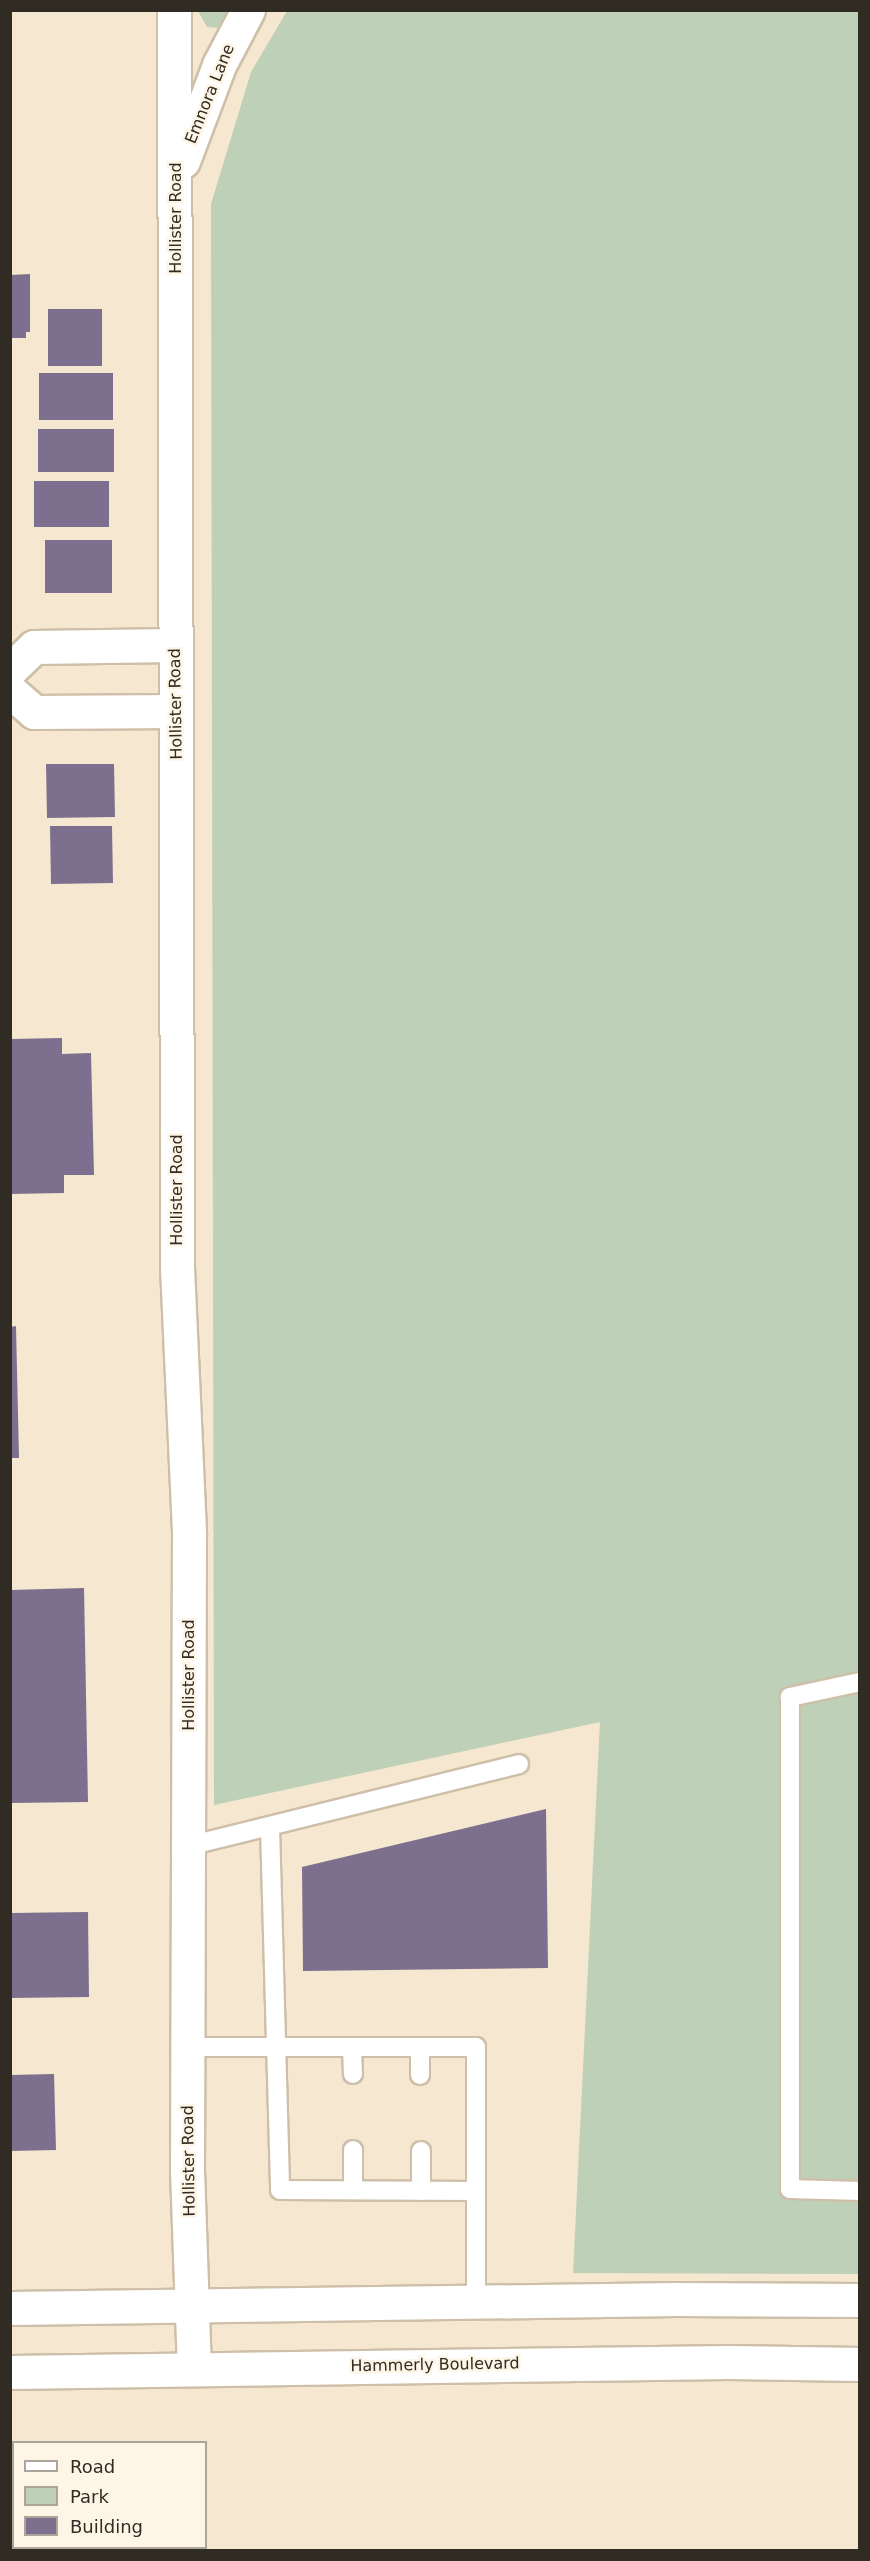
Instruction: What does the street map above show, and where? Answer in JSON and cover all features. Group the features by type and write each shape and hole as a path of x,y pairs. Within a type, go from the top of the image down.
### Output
{"street":[{"name":"Hollister Road","path":"174,10 177,180 175,645 177,1267 189,1536 188,2047 194,2368"},
{"name":"Emnora Lane","path":"177,180 219,65 248,10"},
{"path":"10,670 34,647 175,645"},
{"path":"10,691 34,712 176,711"},
{"path":"10,2308 476,2301 860,2301"},
{"name":"Hammerly Boulevard","path":"10,2372 729,2362 860,2364"}],"lane":[{"path":"860,1682 790,1697 790,2189 860,2191"},
{"path":"188,1846 519,1764"},
{"path":"270,1827 273,2047 280,2190 476,2191"},
{"path":"188,2047 476,2047 476,2301"},
{"path":"352,2047 353,2074"},
{"path":"420,2047 420,2075"},
{"path":"353,2150 353,2190"},
{"path":"421,2151 421,2191"}],"green space":[{"path":"198,11 234,11 220,28 207,27"},
{"path":"287,11 859,11 859,2274 573,2273 600,1722 214,1805 211,204 251,72"}],"building":[{"path":"30,274 30,332 26,332 26,338 12,338 10,275"},
{"path":"48,309 102,309 102,366 48,366"},
{"path":"39,373 113,373 113,420 39,420"},
{"path":"38,429 114,429 114,472 38,472"},
{"path":"34,481 109,481 109,527 34,527"},
{"path":"45,540 112,540 112,593 45,593"},
{"path":"46,764 114,764 115,817 47,818"},
{"path":"50,826 112,826 113,883 51,884"},
{"path":"62,1038 62,1054 91,1053 94,1175 64,1175 64,1193 10,1194 10,1039"},
{"path":"16,1326 19,1458 10,1458 10,1327"},
{"path":"84,1588 88,1802 10,1803 10,1590"},
{"path":"546,1809 548,1968 303,1971 302,1867"},
{"path":"88,1912 89,1997 10,1998 10,1913"},
{"path":"54,2074 56,2150 10,2151 10,2075"},
{"path":"10,2466 12,2466 12,2510 10,2510"}]}
